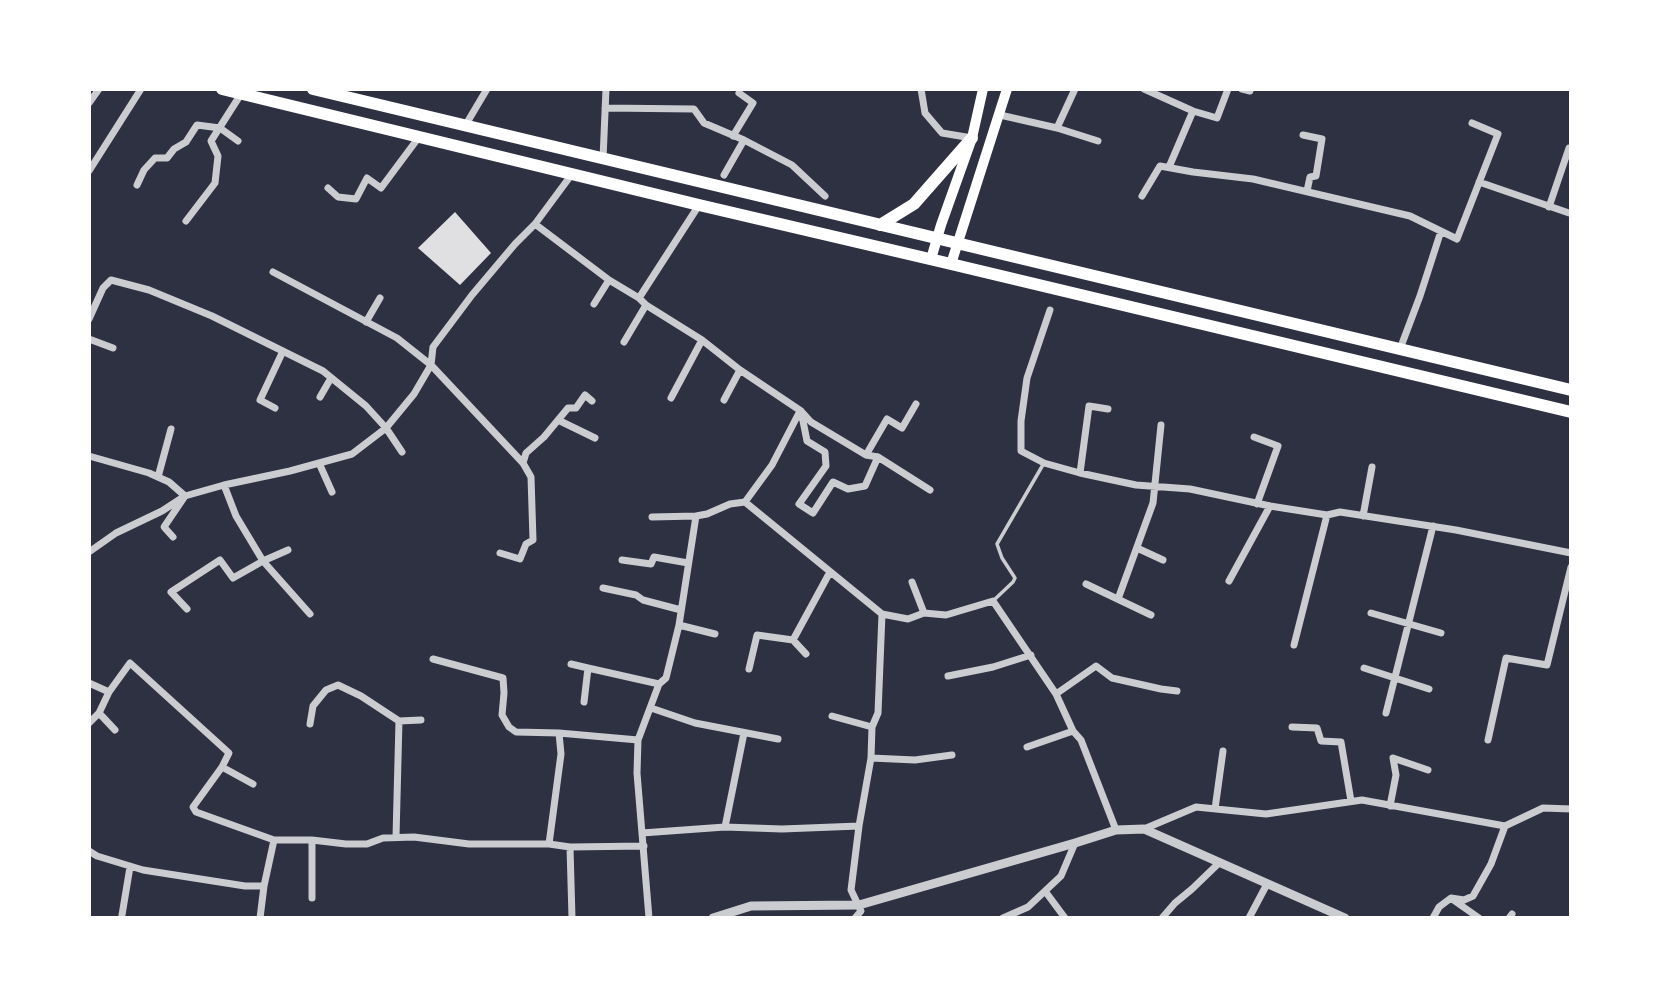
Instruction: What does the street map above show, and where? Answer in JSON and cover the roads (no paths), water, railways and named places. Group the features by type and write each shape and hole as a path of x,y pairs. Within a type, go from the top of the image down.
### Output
{"main road":[{"path":"222,89 1571,412"},
{"path":"313,89 1571,390"},
{"path":"932,259 972,138 983,89"},
{"path":"951,264 1007,89"},
{"path":"880,225 914,204 972,138"}],"street":[{"path":"89,103 99,89"},
{"path":"89,172 141,89"},
{"path":"465,125 487,89"},
{"path":"603,159 606,89"},
{"path":"921,89 925,113 942,133 972,138"},
{"path":"1057,128 1076,89"},
{"path":"1144,89 1217,118 1228,89"},
{"path":"733,136 753,103 739,93"},
{"path":"187,221 215,183 218,156 211,141 241,94"},
{"path":"605,108 694,109 704,123 792,165 825,196"},
{"path":"1169,167 1194,111"},
{"path":"1000,115 1057,128 1098,142"},
{"path":"1142,196 1160,166 1169,167 1253,179 1410,216 1457,239 1498,134 1472,123"},
{"path":"137,185 144,170 155,158 167,158 174,149 186,142 197,125 220,128 237,141"},
{"path":"1303,135 1322,139 1316,176 1310,177 1307,191"},
{"path":"328,188 338,197 356,199 367,178 381,188 420,137"},
{"path":"724,175 744,141"},
{"path":"1549,207 1569,148"},
{"path":"89,552 116,533 186,496 352,454 386,428 414,394 431,365 433,347 472,295 535,224 573,173"},
{"path":"1479,182 1569,214"},
{"path":"639,298 699,205"},
{"path":"535,224 609,280 702,340 740,370 801,411 811,422 866,455 878,457 930,491"},
{"path":"1400,349 1441,231"},
{"path":"273,272 397,338 431,365 523,463 531,477 533,540 526,544 520,559 500,553"},
{"path":"89,319 103,288 111,280 149,290 212,316 323,371 366,406 386,428 402,452"},
{"path":"594,304 609,280"},
{"path":"366,322 380,298"},
{"path":"624,342 646,305"},
{"path":"1050,310 1027,378 1021,421 1021,451 1044,463 1136,485 1190,489 1327,515 1340,513 1433,526 1571,554"},
{"path":"89,339 113,348"},
{"path":"671,398 702,340"},
{"path":"275,408 260,400 283,351"},
{"path":"724,400 740,370"},
{"path":"320,397 331,378"},
{"path":"523,463 526,453 544,437 568,408 576,408 585,395 592,401"},
{"path":"866,455 887,419 902,428 916,404"},
{"path":"1080,473 1089,406 1108,409"},
{"path":"801,411 807,441 825,452 826,466 800,504 813,513 833,482 848,489 865,486 878,457"},
{"path":"652,517 696,516 730,504 745,502 772,465 801,411"},
{"path":"558,420 595,439"},
{"path":"1118,599 1153,503 1161,425"},
{"path":"158,477 171,429"},
{"path":"1254,437 1278,446 1257,503"},
{"path":"89,456 149,473 169,482 186,496"},
{"path":"319,463 332,492"},
{"path":"1363,516 1372,467"},
{"path":"224,485 236,516 262,561 310,614"},
{"path":"173,537 164,527 186,496"},
{"path":"745,502 882,614 908,618 924,613 946,615 993,601 1056,694 1073,731 1081,740 1115,830"},
{"path":"1229,581 1270,506"},
{"path":"1294,645 1327,515"},
{"path":"649,918 637,773 638,740 659,684 666,678 679,625 696,516"},
{"path":"1386,713 1433,526"},
{"path":"1137,548 1163,560"},
{"path":"187,609 171,592 220,560 233,578 288,550"},
{"path":"621,560 651,564 654,557 688,563"},
{"path":"1488,740 1506,658 1548,665 1571,567"},
{"path":"793,640 830,572"},
{"path":"912,582 924,613"},
{"path":"1086,584 1151,615"},
{"path":"603,588 636,595 643,600 681,610"},
{"path":"1371,613 1441,633"},
{"path":"866,918 851,890 871,758 872,727 878,713 882,614"},
{"path":"679,625 715,634"},
{"path":"748,670 757,635 793,640 806,654"},
{"path":"948,676 993,667 1031,655"},
{"path":"433,659 503,678 502,715 509,727 516,732 638,740"},
{"path":"89,723 99,713 109,692 130,663 229,753 193,807 196,812 274,840 367,844 383,838 414,836 469,844 549,844 570,848 644,846"},
{"path":"571,664 659,684"},
{"path":"1056,694 1096,666 1112,678 1177,691"},
{"path":"584,702 588,668"},
{"path":"1364,668 1429,689"},
{"path":"89,683 109,692"},
{"path":"310,724 313,706 326,690 338,685 399,721 421,720"},
{"path":"651,708 695,723 778,740"},
{"path":"99,713 115,730"},
{"path":"832,716 872,727"},
{"path":"396,837 399,721"},
{"path":"1292,727 1317,728 1321,741 1341,742 1351,801"},
{"path":"1027,747 1073,731"},
{"path":"549,844 561,754 559,733"},
{"path":"725,827 744,733"},
{"path":"1215,809 1223,751"},
{"path":"871,758 915,760 952,755"},
{"path":"1391,806 1396,775 1393,758 1428,770"},
{"path":"222,767 253,784"},
{"path":"713,918 751,906 860,908 1115,830 1144,829 1196,807 1266,814 1362,800 1505,826 1544,808 1571,810"},
{"path":"1433,918 1439,907 1451,898 1464,900 1473,896 1491,864 1505,826"},
{"path":"642,833 725,827 859,827"},
{"path":"1144,829 1345,918"},
{"path":"260,918 274,840"},
{"path":"312,840 312,898"},
{"path":"1003,918 1028,906 1060,876 1075,843"},
{"path":"570,848 572,918"},
{"path":"89,851 143,870 245,886 264,886"},
{"path":"1162,918 1219,863"},
{"path":"122,915 130,867"},
{"path":"1249,918 1267,884"},
{"path":"1045,891 1065,918"},
{"path":"1451,898 1479,918"},
{"path":"855,918 860,908"}],"lane":[{"path":"993,601 1015,578 1002,558 997,544 1044,463"}]}
